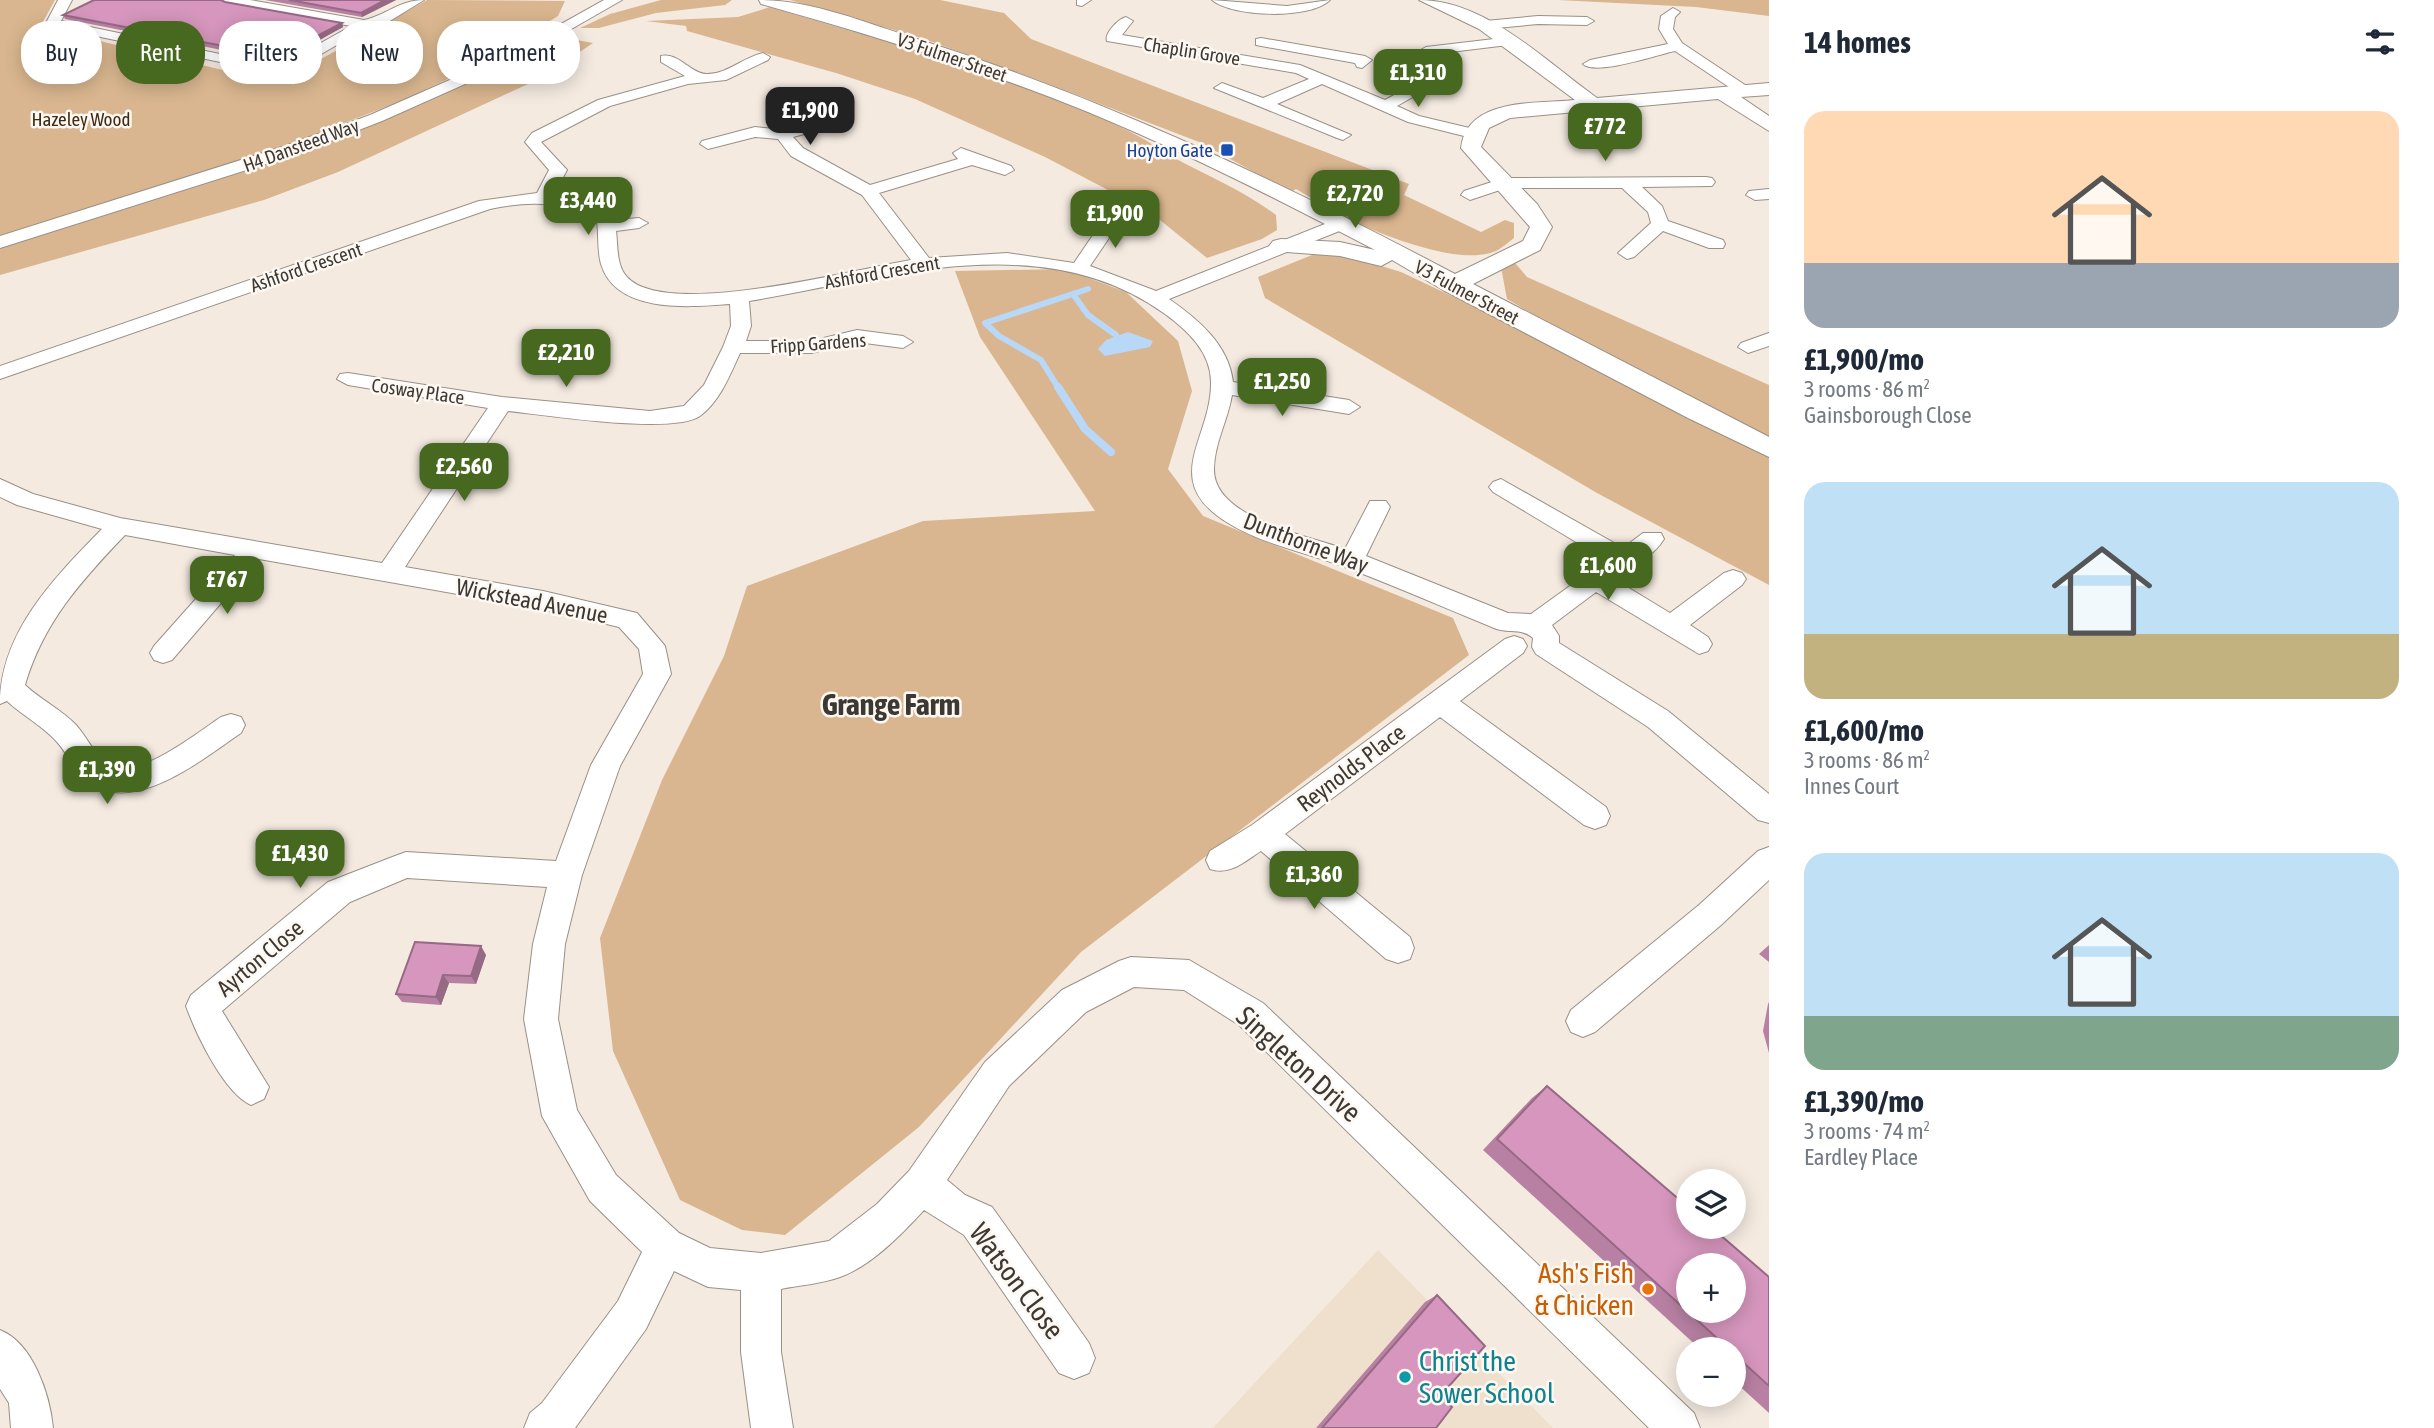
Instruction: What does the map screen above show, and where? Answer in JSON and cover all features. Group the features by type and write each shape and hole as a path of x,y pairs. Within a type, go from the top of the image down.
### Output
{"street":[{"path":"65,0 53,23 263,67 292,65 336,40"},
{"path":"227,0 347,21"},
{"path":"380,21 417,0"},
{"name":"H4 Dansteed Way","path":"0,242 291,150 376,118 507,60 590,6 615,0"},
{"name":"V3 Fulmer Street","path":"767,0 907,40 1025,82 1196,152 1315,210 1452,285 1769,448"},
{"path":"1219,0 1272,8 1302,9 1323,0"},
{"path":"1427,0 1485,25 1511,41 1594,104"},
{"path":"1673,12 1668,16 1666,29 1677,46 1746,92"},
{"path":"1485,25 1538,20 1587,21"},
{"name":"Chaplin Grove","path":"1126,21 1109,42 1272,64 1324,78 1414,119 1472,134"},
{"path":"1426,51 1511,41"},
{"name":"Chaplin Grove","path":"1261,42 1365,60 1362,65"},
{"name":"Chaplin Grove","path":"1272,64 1282,46"},
{"path":"1590,64 1616,61 1677,46"},
{"path":"544,196 558,170 552,158 536,148 533,142 538,136 604,103 732,74 763,57"},
{"path":"666,59 701,79"},
{"path":"1262,104 1324,78"},
{"path":"1386,106 1427,83"},
{"name":"Chaplin Grove","path":"1222,88 1343,135"},
{"path":"1452,285 1532,245 1541,227 1529,209 1471,149 1472,134 1479,123 1508,112 1769,89"},
{"path":"1723,94 1769,125"},
{"path":"708,144 755,131 782,135 828,123"},
{"path":"782,135 797,152 868,191 923,263"},
{"path":"868,191 967,157 1005,170"},
{"path":"1470,195 1504,183 1706,182"},
{"path":"1628,183 1657,210 1660,224"},
{"name":"Ashford Crescent","path":"0,373 485,205 544,196 571,201 592,209 605,218 608,226 610,265 617,279 631,291 662,298 739,297 923,263 975,257 1032,259 1080,268 1131,285 1154,298"},
{"path":"1080,268 1104,232 1104,218"},
{"path":"608,226 639,223"},
{"path":"1154,298 1341,224"},
{"path":"1660,224 1716,244"},
{"path":"1627,253 1660,224"},
{"path":"1367,238 1430,254 1500,262"},
{"path":"1280,246 1340,249 1422,268"},
{"name":"Cosway Place","path":"348,379 502,404 650,418 691,412 713,388 733,347 741,326 739,297"},
{"name":"Dunthorne Way","path":"1154,298 1187,320 1210,345 1221,369 1220,412 1201,465 1201,483 1212,498 1236,518 1352,560 1510,635 1531,651 1540,636"},
{"name":"Fripp Gardens","path":"733,347 811,348 857,336 903,342"},
{"path":"1748,347 1769,339"},
{"path":"1222,387 1349,407"},
{"path":"387,575 502,404"},
{"name":"Wickstead Avenue","path":"0,487 25,500 120,526 255,548 387,575 543,600 628,620 652,646 657,674 607,765 566,875 549,944 541,1019 560,1115 603,1188 664,1247"},
{"path":"1501,487 1626,561"},
{"path":"1352,560 1378,507"},
{"path":"120,526 45,606 25,641 5,690 62,729 98,774 118,783 151,775 231,724"},
{"path":"1652,539 1597,581 1540,636 1658,719 1769,811"},
{"path":"163,653 255,548"},
{"path":"1671,626 1733,579"},
{"path":"1597,581 1699,643"},
{"name":"Reynolds Place","path":"1222,860 1263,834 1438,701 1510,635"},
{"path":"1438,701 1595,816"},
{"path":"1263,834 1398,948"},
{"path":"1583,1021 1710,915 1769,860"},
{"name":"Ayrton Close","path":"251,1087 210,1026 203,1006 339,892 406,865 566,875"},
{"name":"Singleton Drive","path":"664,1247 708,1267 761,1273 837,1259 891,1218 922,1184 997,1074 1074,1001 1131,972 1189,975 1251,1014 1679,1428"},
{"name":"Watson Close","path":"922,1184 952,1208 978,1221 1074,1358"},
{"path":"545,1428 557,1418 632,1315 664,1247"},
{"path":"761,1273 761,1352 772,1428"},
{"path":"0,1350 29,1398 32,1428"}],"shaded area":[{"path":"1378,1250 1553,1428 1213,1428"}],"green space":[{"name":"Hazeley Wood","path":"0,0 55,0 43,21 21,21 21,84 102,84 102,42 116,45 116,84 205,84 205,66 219,69 219,84 322,84 322,58 336,51 336,84 423,84 423,21 389,21 427,0 565,1 558,16 550,21 437,21 437,84 404,100 287,145 0,238"},
{"path":"661,0 732,0 725,5 656,13 599,28 580,28 610,14"},
{"path":"790,0 940,0 1004,13 1031,39 1409,184 1404,195 1481,232 1505,220 1514,223 1514,238 1496,251 1478,255 1433,250 1408,243 1323,208 1325,206 1296,189 1291,192 1199,142 921,38"},
{"path":"1558,0 1769,0 1769,16 1696,7"},
{"path":"770,7 925,50 1036,89 1142,138 1250,198 1276,215 1277,230 1262,239 1207,258 1150,212 1045,157 915,99 836,73 687,31 686,26 646,21 738,17"},
{"path":"580,41 593,43 580,52"},
{"path":"464,84 528,84 338,172 264,200 0,275 0,249 3,247 304,152"},
{"path":"1306,253 1346,255 1401,272 1704,415 1507,299 1500,262 1510,257 1527,277 1769,385 1769,585 1597,493 1265,298 1258,277 1312,255"},
{"path":"1065,269 1126,292 1178,341 1192,391 1168,469 1203,516 1453,618 1469,655 1081,952 919,1127 785,1235 742,1230 680,1200 613,1051 600,938 662,780 724,656 747,586 923,521 1095,511 980,337 955,271"}],"water":[{"path":"1128,332 1153,341 1150,347 1105,356 1098,349 1106,340"}],"building":[{"path":"94,0 221,0 336,22 336,26 322,34 322,21 219,21 219,45 205,42 205,21 116,21 116,25 63,15"},
{"path":"289,0 385,0 361,13"},
{"path":"415,942 481,946 471,976 443,975 436,997 396,994"},
{"path":"1547,1086 1676,1197 1676,1239 1725,1239 1741,1253 1676,1253 1676,1301 1497,1139"},
{"path":"1746,1257 1769,1277 1769,1386 1746,1365 1746,1337 1716,1337 1700,1323 1746,1323"},
{"name":"Christ the Sower School","path":"1437,1295 1485,1346 1440,1396 1452,1407 1436,1428 1322,1428"}],"waterway":[{"path":"1059,389 1041,360 999,336 985,323 1088,289"},
{"path":"1073,294 1088,315 1116,335"},
{"path":"1058,387 1085,429 1111,452"}],"place":[{"name":"Hoyton Gate","path":"1227,150"},
{"name":"Ash's Fish & Chicken","path":"1648,1289"},
{"name":"Christ the Sower School","path":"1405,1377"}],"district":[{"name":"Grange Farm","path":"891,705"}]}
